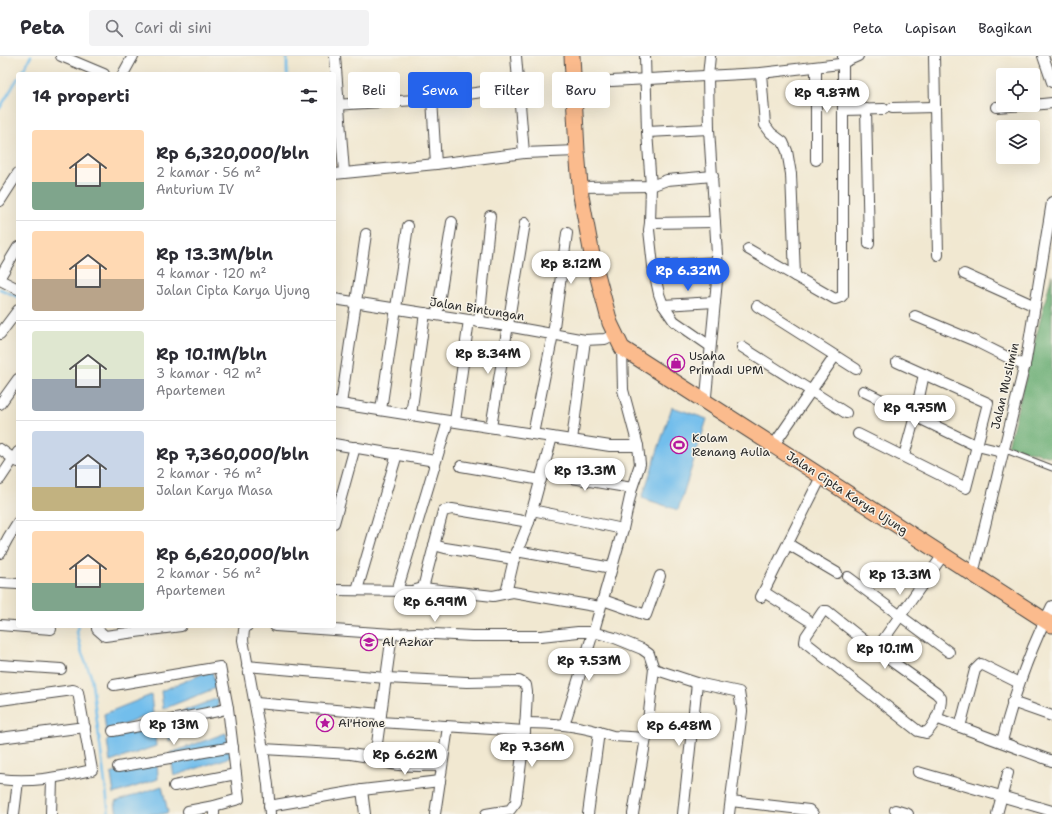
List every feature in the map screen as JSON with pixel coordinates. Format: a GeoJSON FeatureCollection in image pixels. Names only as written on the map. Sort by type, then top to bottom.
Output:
{"type":"FeatureCollection","features":[{"type":"Feature","properties":{"kind":"main road"},"geometry":{"type":"LineString","coordinates":[[572,56],[573,72]]}},
{"type":"Feature","properties":{"kind":"main road"},"geometry":{"type":"LineString","coordinates":[[575,108],[581,196],[593,258],[610,323],[619,341]]}},
{"type":"Feature","properties":{"kind":"main road","name":"Jalan Cipta Karya Ujung"},"geometry":{"type":"LineString","coordinates":[[619,341],[773,446],[1048,622]]}},
{"type":"Feature","properties":{"kind":"street"},"geometry":{"type":"LineString","coordinates":[[61,56],[99,72]]}},
{"type":"Feature","properties":{"kind":"street"},"geometry":{"type":"LineString","coordinates":[[124,72],[133,56]]}},
{"type":"Feature","properties":{"kind":"street"},"geometry":{"type":"LineString","coordinates":[[335,56],[336,72]]}},
{"type":"Feature","properties":{"kind":"street"},"geometry":{"type":"LineString","coordinates":[[516,56],[518,72]]}},
{"type":"Feature","properties":{"kind":"street"},"geometry":{"type":"LineString","coordinates":[[645,56],[647,132],[652,186],[649,230],[653,266],[659,294],[663,305],[674,321],[710,346]]}},
{"type":"Feature","properties":{"kind":"street"},"geometry":{"type":"LineString","coordinates":[[706,396],[718,262],[709,129],[708,76],[710,56]]}},
{"type":"Feature","properties":{"kind":"street"},"geometry":{"type":"LineString","coordinates":[[610,80],[761,73],[816,67],[858,56]]}},
{"type":"Feature","properties":{"kind":"street"},"geometry":{"type":"LineString","coordinates":[[934,56],[938,255]]}},
{"type":"Feature","properties":{"kind":"street"},"geometry":{"type":"LineString","coordinates":[[1043,56],[1052,82]]}},
{"type":"Feature","properties":{"kind":"street"},"geometry":{"type":"LineString","coordinates":[[748,248],[835,299],[843,295],[843,59]]}},
{"type":"Feature","properties":{"kind":"street"},"geometry":{"type":"LineString","coordinates":[[816,67],[816,160]]}},
{"type":"Feature","properties":{"kind":"street"},"geometry":{"type":"LineString","coordinates":[[761,73],[765,125],[771,133],[783,142],[787,151],[792,174],[795,276]]}},
{"type":"Feature","properties":{"kind":"street"},"geometry":{"type":"LineString","coordinates":[[336,80],[339,173],[436,164],[524,153],[577,151]]}},
{"type":"Feature","properties":{"kind":"street"},"geometry":{"type":"LineString","coordinates":[[337,105],[408,101]]}},
{"type":"Feature","properties":{"kind":"street"},"geometry":{"type":"LineString","coordinates":[[1040,104],[1052,103]]}},
{"type":"Feature","properties":{"kind":"street"},"geometry":{"type":"LineString","coordinates":[[844,110],[934,107]]}},
{"type":"Feature","properties":{"kind":"street"},"geometry":{"type":"LineString","coordinates":[[433,108],[436,164]]}},
{"type":"Feature","properties":{"kind":"street"},"geometry":{"type":"LineString","coordinates":[[521,108],[524,153]]}},
{"type":"Feature","properties":{"kind":"street"},"geometry":{"type":"LineString","coordinates":[[866,109],[869,244]]}},
{"type":"Feature","properties":{"kind":"street"},"geometry":{"type":"LineString","coordinates":[[647,132],[709,129]]}},
{"type":"Feature","properties":{"kind":"street"},"geometry":{"type":"LineString","coordinates":[[0,201],[16,176]]}},
{"type":"Feature","properties":{"kind":"street"},"geometry":{"type":"LineString","coordinates":[[580,187],[652,186],[667,180],[713,176]]}},
{"type":"Feature","properties":{"kind":"street","name":"Jalan Muslimin"},"geometry":{"type":"LineString","coordinates":[[973,574],[1025,366],[1052,202]]}},
{"type":"Feature","properties":{"kind":"street"},"geometry":{"type":"LineString","coordinates":[[397,591],[435,461],[451,421],[474,321],[490,216]]}},
{"type":"Feature","properties":{"kind":"street"},"geometry":{"type":"LineString","coordinates":[[437,315],[452,222]]}},
{"type":"Feature","properties":{"kind":"street"},"geometry":{"type":"LineString","coordinates":[[650,223],[715,222]]}},
{"type":"Feature","properties":{"kind":"street"},"geometry":{"type":"LineString","coordinates":[[491,427],[525,223]]}},
{"type":"Feature","properties":{"kind":"street"},"geometry":{"type":"LineString","coordinates":[[381,410],[408,226]]}},
{"type":"Feature","properties":{"kind":"street"},"geometry":{"type":"LineString","coordinates":[[533,434],[553,334],[567,233]]}},
{"type":"Feature","properties":{"kind":"street"},"geometry":{"type":"LineString","coordinates":[[366,234],[356,303],[337,403],[610,446],[638,446]]}},
{"type":"Feature","properties":{"kind":"street"},"geometry":{"type":"LineString","coordinates":[[0,277],[16,250]]}},
{"type":"Feature","properties":{"kind":"street"},"geometry":{"type":"LineString","coordinates":[[653,266],[718,262]]}},
{"type":"Feature","properties":{"kind":"street"},"geometry":{"type":"LineString","coordinates":[[964,274],[1035,306]]}},
{"type":"Feature","properties":{"kind":"street"},"geometry":{"type":"LineString","coordinates":[[0,280],[16,288]]}},
{"type":"Feature","properties":{"kind":"street","name":"Jalan Bintungan"},"geometry":{"type":"LineString","coordinates":[[336,299],[508,326],[585,340],[605,339],[619,341]]}},
{"type":"Feature","properties":{"kind":"street"},"geometry":{"type":"LineString","coordinates":[[663,305],[715,302]]}},
{"type":"Feature","properties":{"kind":"street"},"geometry":{"type":"LineString","coordinates":[[757,306],[856,369]]}},
{"type":"Feature","properties":{"kind":"street"},"geometry":{"type":"LineString","coordinates":[[0,334],[16,313]]}},
{"type":"Feature","properties":{"kind":"street"},"geometry":{"type":"LineString","coordinates":[[411,415],[425,313]]}},
{"type":"Feature","properties":{"kind":"street"},"geometry":{"type":"LineString","coordinates":[[915,316],[975,341],[1025,366]]}},
{"type":"Feature","properties":{"kind":"street"},"geometry":{"type":"LineString","coordinates":[[572,440],[585,340]]}},
{"type":"Feature","properties":{"kind":"street"},"geometry":{"type":"LineString","coordinates":[[564,725],[612,568],[623,529],[632,488],[640,464],[638,446],[623,390],[619,341]]}},
{"type":"Feature","properties":{"kind":"street"},"geometry":{"type":"LineString","coordinates":[[742,346],[846,413]]}},
{"type":"Feature","properties":{"kind":"street"},"geometry":{"type":"LineString","coordinates":[[773,446],[835,356]]}},
{"type":"Feature","properties":{"kind":"street"},"geometry":{"type":"LineString","coordinates":[[858,434],[966,488],[988,403],[897,362]]}},
{"type":"Feature","properties":{"kind":"street"},"geometry":{"type":"LineString","coordinates":[[904,456],[915,416],[924,374]]}},
{"type":"Feature","properties":{"kind":"street"},"geometry":{"type":"LineString","coordinates":[[0,404],[16,382]]}},
{"type":"Feature","properties":{"kind":"street"},"geometry":{"type":"LineString","coordinates":[[863,391],[977,446],[1003,451]]}},
{"type":"Feature","properties":{"kind":"street"},"geometry":{"type":"LineString","coordinates":[[506,594],[515,555],[529,522],[552,437]]}},
{"type":"Feature","properties":{"kind":"street"},"geometry":{"type":"LineString","coordinates":[[336,444],[435,461]]}},
{"type":"Feature","properties":{"kind":"street"},"geometry":{"type":"LineString","coordinates":[[336,508],[339,488],[354,447]]}},
{"type":"Feature","properties":{"kind":"street"},"geometry":{"type":"LineString","coordinates":[[0,449],[16,458],[0,479]]}},
{"type":"Feature","properties":{"kind":"street"},"geometry":{"type":"LineString","coordinates":[[357,590],[397,454]]}},
{"type":"Feature","properties":{"kind":"street"},"geometry":{"type":"LineString","coordinates":[[461,466],[632,488]]}},
{"type":"Feature","properties":{"kind":"street"},"geometry":{"type":"LineString","coordinates":[[808,620],[762,594],[821,477]]}},
{"type":"Feature","properties":{"kind":"street"},"geometry":{"type":"LineString","coordinates":[[423,588],[443,511],[452,509],[529,522]]}},
{"type":"Feature","properties":{"kind":"street"},"geometry":{"type":"LineString","coordinates":[[532,510],[623,529]]}},
{"type":"Feature","properties":{"kind":"street"},"geometry":{"type":"LineString","coordinates":[[0,553],[16,525]]}},
{"type":"Feature","properties":{"kind":"street"},"geometry":{"type":"LineString","coordinates":[[788,544],[837,573]]}},
{"type":"Feature","properties":{"kind":"street"},"geometry":{"type":"LineString","coordinates":[[434,545],[612,568]]}},
{"type":"Feature","properties":{"kind":"street"},"geometry":{"type":"LineString","coordinates":[[876,650],[943,555]]}},
{"type":"Feature","properties":{"kind":"street"},"geometry":{"type":"LineString","coordinates":[[336,590],[412,591],[423,588],[492,596],[513,592],[601,604],[646,614],[660,576]]}},
{"type":"Feature","properties":{"kind":"street"},"geometry":{"type":"LineString","coordinates":[[848,577],[949,652]]}},
{"type":"Feature","properties":{"kind":"street"},"geometry":{"type":"LineString","coordinates":[[0,583],[16,584]]}},
{"type":"Feature","properties":{"kind":"street"},"geometry":{"type":"LineString","coordinates":[[1002,741],[1012,702],[1019,683],[1048,622],[1052,606]]}},
{"type":"Feature","properties":{"kind":"street"},"geometry":{"type":"LineString","coordinates":[[826,611],[876,650],[941,698],[941,703],[936,718],[931,729],[926,733],[918,731],[807,644],[804,640],[821,613],[826,611]]}},
{"type":"Feature","properties":{"kind":"street"},"geometry":{"type":"LineString","coordinates":[[0,625],[16,626]]}},
{"type":"Feature","properties":{"kind":"street"},"geometry":{"type":"LineString","coordinates":[[38,628],[51,629]]}},
{"type":"Feature","properties":{"kind":"street"},"geometry":{"type":"LineString","coordinates":[[97,628],[97,630],[105,636],[165,628]]}},
{"type":"Feature","properties":{"kind":"street"},"geometry":{"type":"LineString","coordinates":[[246,628],[243,640],[263,748],[268,785],[269,810],[362,790],[440,781]]}},
{"type":"Feature","properties":{"kind":"street"},"geometry":{"type":"LineString","coordinates":[[304,628],[392,634],[416,633],[479,636],[542,636],[593,632],[615,638],[642,649],[649,654],[654,669],[646,738],[633,814]]}},
{"type":"Feature","properties":{"kind":"street"},"geometry":{"type":"LineString","coordinates":[[375,758],[392,634]]}},
{"type":"Feature","properties":{"kind":"street"},"geometry":{"type":"LineString","coordinates":[[960,727],[975,670],[981,664],[1019,683]]}},
{"type":"Feature","properties":{"kind":"street"},"geometry":{"type":"LineString","coordinates":[[0,665],[61,669]]}},
{"type":"Feature","properties":{"kind":"street"},"geometry":{"type":"LineString","coordinates":[[247,666],[386,678],[467,682],[519,681],[526,685],[528,692],[516,802],[510,810],[486,814]]}},
{"type":"Feature","properties":{"kind":"street"},"geometry":{"type":"LineString","coordinates":[[114,685],[220,667],[228,708],[239,799],[214,810],[188,811]]}},
{"type":"Feature","properties":{"kind":"street"},"geometry":{"type":"LineString","coordinates":[[654,669],[697,683],[739,692],[742,711],[729,814]]}},
{"type":"Feature","properties":{"kind":"street"},"geometry":{"type":"LineString","coordinates":[[683,814],[697,683]]}},
{"type":"Feature","properties":{"kind":"street"},"geometry":{"type":"LineString","coordinates":[[0,700],[73,690],[78,692],[92,770],[52,779],[18,781],[0,779]]}},
{"type":"Feature","properties":{"kind":"street"},"geometry":{"type":"LineString","coordinates":[[1012,702],[1052,716]]}},
{"type":"Feature","properties":{"kind":"street"},"geometry":{"type":"LineString","coordinates":[[256,704],[448,727],[525,727],[564,725],[590,729],[613,736],[646,738]]}},
{"type":"Feature","properties":{"kind":"street"},"geometry":{"type":"LineString","coordinates":[[113,731],[228,708]]}},
{"type":"Feature","properties":{"kind":"street"},"geometry":{"type":"LineString","coordinates":[[936,718],[1002,741],[1052,761]]}},
{"type":"Feature","properties":{"kind":"street"},"geometry":{"type":"LineString","coordinates":[[0,738],[85,727]]}},
{"type":"Feature","properties":{"kind":"street"},"geometry":{"type":"LineString","coordinates":[[435,814],[448,727]]}},
{"type":"Feature","properties":{"kind":"street"},"geometry":{"type":"LineString","coordinates":[[588,814],[599,732]]}},
{"type":"Feature","properties":{"kind":"street"},"geometry":{"type":"LineString","coordinates":[[118,767],[233,747]]}},
{"type":"Feature","properties":{"kind":"street"},"geometry":{"type":"LineString","coordinates":[[263,748],[351,754],[375,758],[383,762],[397,765],[442,766]]}},
{"type":"Feature","properties":{"kind":"street"},"geometry":{"type":"LineString","coordinates":[[918,772],[1002,795],[1052,811]]}},
{"type":"Feature","properties":{"kind":"street"},"geometry":{"type":"LineString","coordinates":[[997,814],[1008,773]]}},
{"type":"Feature","properties":{"kind":"street"},"geometry":{"type":"LineString","coordinates":[[174,786],[236,774]]}},
{"type":"Feature","properties":{"kind":"street"},"geometry":{"type":"LineString","coordinates":[[51,814],[52,779]]}},
{"type":"Feature","properties":{"kind":"street"},"geometry":{"type":"LineString","coordinates":[[14,814],[18,781]]}},
{"type":"Feature","properties":{"kind":"street"},"geometry":{"type":"LineString","coordinates":[[362,790],[365,814]]}},
{"type":"Feature","properties":{"kind":"street"},"geometry":{"type":"LineString","coordinates":[[731,801],[773,810],[809,810],[813,814]]}},
{"type":"Feature","properties":{"kind":"street"},"geometry":{"type":"LineString","coordinates":[[895,810],[908,814]]}},
{"type":"Feature","properties":{"kind":"lane"},"geometry":{"type":"LineString","coordinates":[[1003,451],[1052,468]]}},
{"type":"Feature","properties":{"kind":"green space"},"geometry":{"type":"Polygon","coordinates":[[[1052,274],[1052,457],[1008,446],[1052,274]]]}},
{"type":"Feature","properties":{"kind":"water","name":"Kolam Renang Aulia"},"geometry":{"type":"Polygon","coordinates":[[[672,407],[707,419],[678,510],[642,498],[672,407]]]}},
{"type":"Feature","properties":{"kind":"water"},"geometry":{"type":"Polygon","coordinates":[[[212,670],[216,688],[163,709],[161,691],[212,670]]]}},
{"type":"Feature","properties":{"kind":"water"},"geometry":{"type":"Polygon","coordinates":[[[151,695],[153,713],[106,732],[104,714],[151,695]]]}},
{"type":"Feature","properties":{"kind":"water"},"geometry":{"type":"Polygon","coordinates":[[[218,698],[218,711],[169,741],[165,718],[218,698]]]}},
{"type":"Feature","properties":{"kind":"water"},"geometry":{"type":"Polygon","coordinates":[[[154,722],[156,746],[110,762],[107,740],[154,722]]]}},
{"type":"Feature","properties":{"kind":"water"},"geometry":{"type":"Polygon","coordinates":[[[226,733],[231,757],[174,776],[170,753],[226,733]]]}},
{"type":"Feature","properties":{"kind":"water"},"geometry":{"type":"Polygon","coordinates":[[[157,758],[158,779],[114,794],[111,774],[157,758]]]}},
{"type":"Feature","properties":{"kind":"water"},"geometry":{"type":"Polygon","coordinates":[[[162,786],[168,812],[163,814],[117,814],[115,802],[162,786]]]}},
{"type":"Feature","properties":{"kind":"waterway"},"geometry":{"type":"LineString","coordinates":[[22,72],[31,56]]}},
{"type":"Feature","properties":{"kind":"waterway"},"geometry":{"type":"LineString","coordinates":[[287,56],[287,72]]}},
{"type":"Feature","properties":{"kind":"waterway"},"geometry":{"type":"LineString","coordinates":[[0,108],[16,81]]}},
{"type":"Feature","properties":{"kind":"waterway"},"geometry":{"type":"LineString","coordinates":[[0,289],[16,296]]}},
{"type":"Feature","properties":{"kind":"waterway"},"geometry":{"type":"LineString","coordinates":[[78,628],[77,632],[82,653],[91,676],[109,814]]}},
{"type":"Feature","properties":{"kind":"place","name":"Usaha Primadi UPM"},"geometry":{"type":"Point","coordinates":[676,363]}},
{"type":"Feature","properties":{"kind":"place","name":"Kolam Renang Aulia"},"geometry":{"type":"Point","coordinates":[679,445]}},
{"type":"Feature","properties":{"kind":"place","name":"Al Azhar"},"geometry":{"type":"Point","coordinates":[369,642]}},
{"type":"Feature","properties":{"kind":"place","name":"Ai'Home"},"geometry":{"type":"Point","coordinates":[325,723]}}]}
